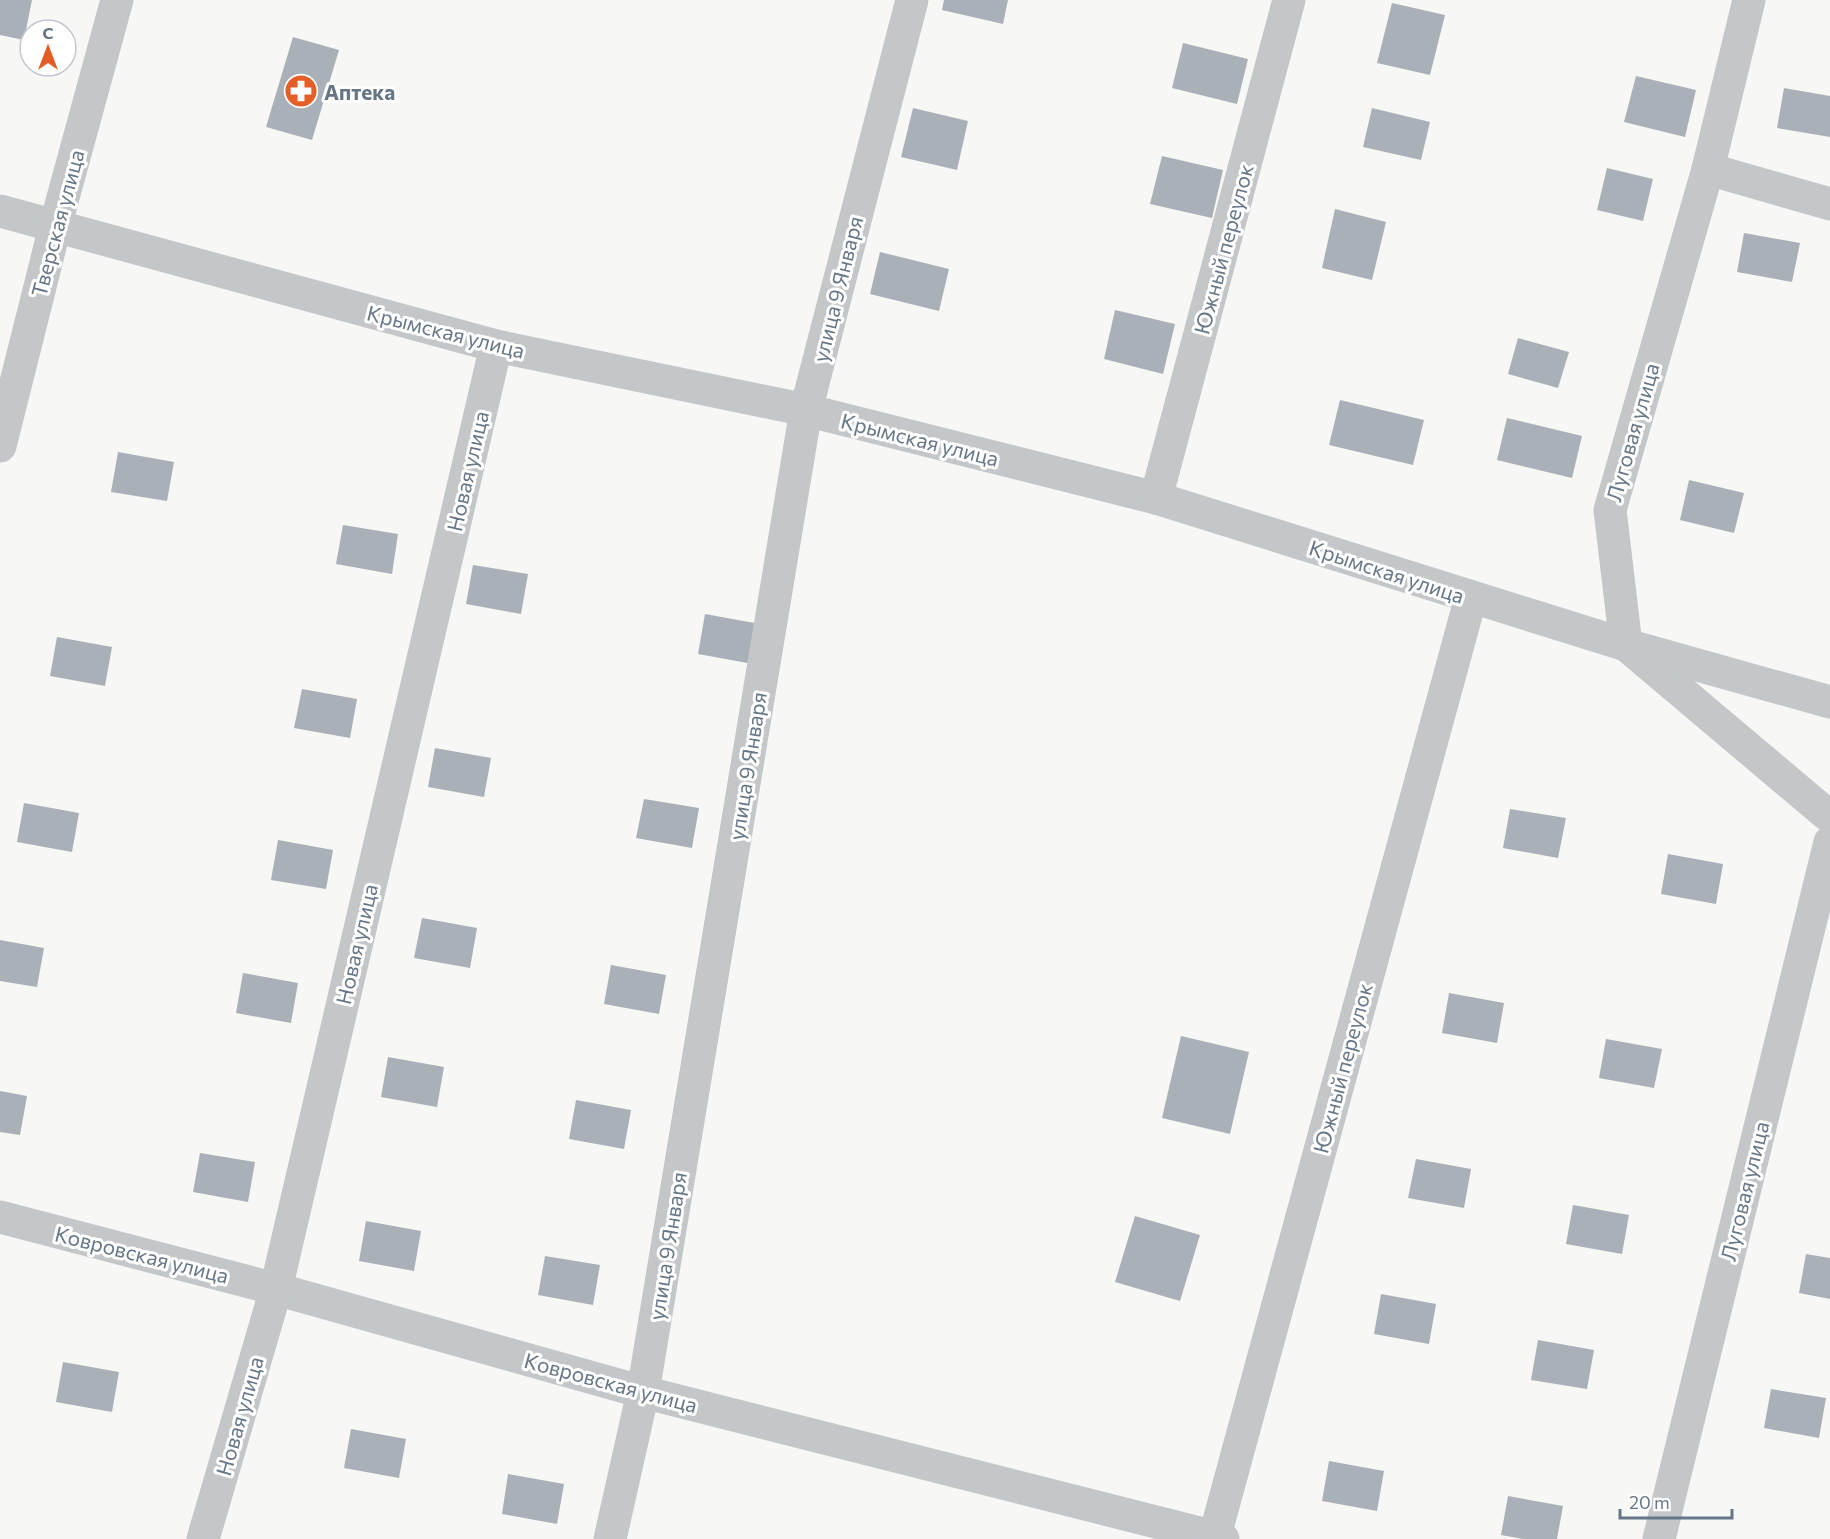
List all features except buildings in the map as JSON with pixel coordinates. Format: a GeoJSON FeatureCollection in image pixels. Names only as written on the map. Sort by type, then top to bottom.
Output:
{"type":"FeatureCollection","features":[{"type":"Feature","properties":{"kind":"street","name":"Тверская улица"},"geometry":{"type":"LineString","coordinates":[[0,446],[55,227],[117,0]]}},
{"type":"Feature","properties":{"kind":"street","name":"улица 9 Января"},"geometry":{"type":"LineString","coordinates":[[610,1539],[643,1392],[806,410],[912,0]]}},
{"type":"Feature","properties":{"kind":"street","name":"Южный переулок"},"geometry":{"type":"LineString","coordinates":[[1156,498],[1289,0]]}},
{"type":"Feature","properties":{"kind":"street","name":"Луговая улица"},"geometry":{"type":"LineString","coordinates":[[1626,645],[1610,510],[1708,169],[1749,0]]}},
{"type":"Feature","properties":{"kind":"street"},"geometry":{"type":"LineString","coordinates":[[1708,169],[1830,204]]}},
{"type":"Feature","properties":{"kind":"street","name":"Крымская улица"},"geometry":{"type":"LineString","coordinates":[[0,211],[496,346],[806,410],[1156,498],[1626,645],[1830,702]]}},
{"type":"Feature","properties":{"kind":"street","name":"Новая улица"},"geometry":{"type":"LineString","coordinates":[[203,1539],[276,1289],[496,346]]}},
{"type":"Feature","properties":{"kind":"street","name":"Южный переулок"},"geometry":{"type":"LineString","coordinates":[[1217,1538],[1471,597]]}},
{"type":"Feature","properties":{"kind":"street"},"geometry":{"type":"LineString","coordinates":[[1626,645],[1830,817]]}},
{"type":"Feature","properties":{"kind":"street","name":"Луговая улица"},"geometry":{"type":"LineString","coordinates":[[1659,1539],[1830,842]]}},
{"type":"Feature","properties":{"kind":"street","name":"Ковровская улица"},"geometry":{"type":"LineString","coordinates":[[0,1217],[276,1289],[643,1392],[1217,1538]]}},
{"type":"Feature","properties":{"kind":"place","name":"Аптека"},"geometry":{"type":"Point","coordinates":[301,91]}}]}
